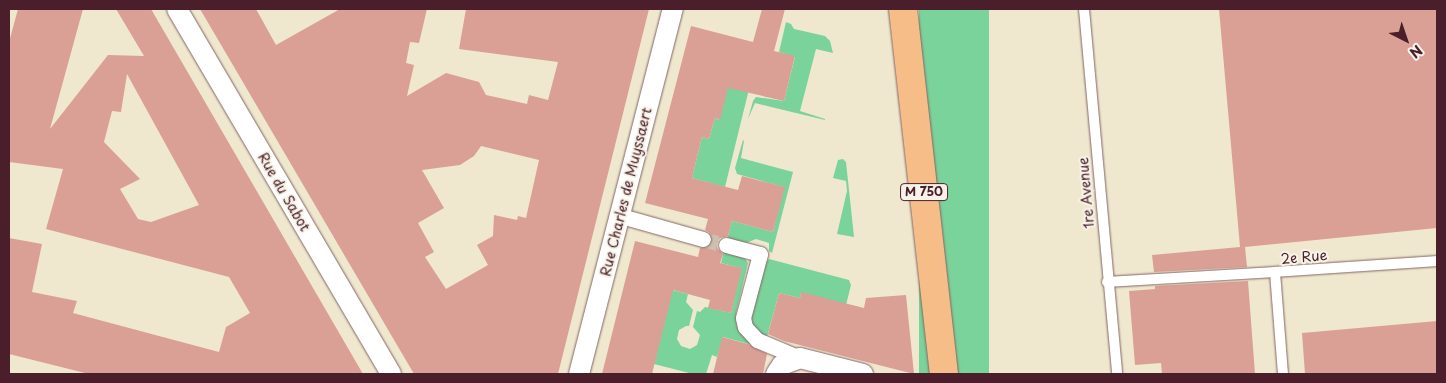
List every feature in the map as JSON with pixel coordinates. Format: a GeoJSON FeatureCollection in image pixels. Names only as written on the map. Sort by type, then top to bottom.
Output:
{"type":"FeatureCollection","features":[{"type":"Feature","properties":{"kind":"main road","name":"M 750"},"geometry":{"type":"LineString","coordinates":[[903,9],[944,374]]}},
{"type":"Feature","properties":{"kind":"street","name":"Rue du Sabot"},"geometry":{"type":"LineString","coordinates":[[177,9],[391,374]]}},
{"type":"Feature","properties":{"kind":"street","name":"Rue Charles de Muyssaert"},"geometry":{"type":"LineString","coordinates":[[579,374],[673,9]]}},
{"type":"Feature","properties":{"kind":"street"},"geometry":{"type":"LineString","coordinates":[[620,216],[703,239]]}},
{"type":"Feature","properties":{"kind":"street"},"geometry":{"type":"LineString","coordinates":[[726,245],[760,254],[743,318],[745,327],[757,340],[800,358],[864,374]]}},
{"type":"Feature","properties":{"kind":"street"},"geometry":{"type":"LineString","coordinates":[[776,374],[782,365],[800,358]]}},
{"type":"Feature","properties":{"kind":"lane","name":"1re Avenue"},"geometry":{"type":"LineString","coordinates":[[1084,9],[1107,282],[1117,374]]}},
{"type":"Feature","properties":{"kind":"lane","name":"2e Rue"},"geometry":{"type":"LineString","coordinates":[[1283,374],[1275,272],[1437,261]]}},
{"type":"Feature","properties":{"kind":"lane"},"geometry":{"type":"LineString","coordinates":[[1107,282],[1275,272]]}},
{"type":"Feature","properties":{"kind":"green space"},"geometry":{"type":"Polygon","coordinates":[[[919,9],[989,9],[989,374],[919,374],[919,9]]]}},
{"type":"Feature","properties":{"kind":"green space"},"geometry":{"type":"Polygon","coordinates":[[[786,22],[791,24],[794,29],[825,36],[830,41],[833,53],[816,49],[800,111],[825,120],[755,103],[748,119],[756,97],[784,101],[795,57],[779,52],[786,22]]]}},
{"type":"Feature","properties":{"kind":"green space"},"geometry":{"type":"Polygon","coordinates":[[[718,73],[751,81],[725,187],[692,178],[702,137],[709,139],[715,118],[719,120],[718,73]]]}},
{"type":"Feature","properties":{"kind":"green space"},"geometry":{"type":"Polygon","coordinates":[[[743,140],[741,158],[793,172],[772,253],[769,251],[769,243],[756,239],[746,243],[727,239],[732,221],[773,232],[784,187],[737,174],[735,168],[743,140]]]}},
{"type":"Feature","properties":{"kind":"green space"},"geometry":{"type":"Polygon","coordinates":[[[843,159],[846,162],[854,237],[837,234],[847,191],[846,181],[833,178],[838,160],[843,159]]]}},
{"type":"Feature","properties":{"kind":"green space"},"geometry":{"type":"Polygon","coordinates":[[[724,250],[744,257],[748,263],[736,313],[737,327],[746,339],[768,349],[723,337],[717,357],[712,355],[706,374],[693,374],[654,364],[664,288],[688,294],[686,302],[693,310],[689,326],[679,330],[677,339],[681,346],[690,349],[697,345],[700,335],[693,327],[697,311],[700,312],[705,307],[731,313],[741,268],[721,263],[724,250]]]}},
{"type":"Feature","properties":{"kind":"green space"},"geometry":{"type":"Polygon","coordinates":[[[769,259],[849,280],[851,285],[845,309],[801,293],[800,298],[779,293],[767,337],[761,335],[752,324],[751,315],[765,263],[769,259]]]}},
{"type":"Feature","properties":{"kind":"building"},"geometry":{"type":"Polygon","coordinates":[[[18,9],[83,9],[50,129],[108,55],[144,56],[116,9],[151,9],[363,374],[89,374],[9,354],[9,238],[42,244],[32,292],[77,301],[73,313],[219,352],[226,327],[250,313],[229,277],[46,229],[63,169],[9,162],[9,42],[18,9]],[[127,74],[121,112],[112,111],[104,142],[140,179],[120,189],[138,219],[151,222],[199,205],[127,74]]]}},
{"type":"Feature","properties":{"kind":"building"},"geometry":{"type":"Polygon","coordinates":[[[200,9],[256,9],[276,45],[340,9],[427,9],[419,43],[410,42],[406,63],[414,65],[407,96],[446,73],[479,82],[486,95],[527,104],[529,95],[548,100],[558,62],[459,49],[466,9],[649,9],[558,374],[414,374],[200,9]],[[481,146],[474,156],[460,165],[422,170],[444,208],[418,223],[434,252],[425,257],[446,289],[488,265],[477,245],[493,236],[494,215],[517,220],[518,216],[526,218],[539,160],[481,146]]]}},
{"type":"Feature","properties":{"kind":"building"},"geometry":{"type":"Polygon","coordinates":[[[762,9],[785,9],[774,51],[795,56],[784,101],[728,88],[720,120],[715,118],[709,139],[702,137],[692,178],[738,190],[742,176],[785,187],[773,232],[732,221],[728,236],[720,238],[717,242],[717,248],[723,254],[720,263],[742,268],[731,313],[708,308],[710,300],[673,290],[652,374],[602,374],[635,241],[698,257],[700,248],[709,246],[712,241],[710,233],[705,230],[708,219],[645,203],[691,26],[753,42],[762,9]]]}},
{"type":"Feature","properties":{"kind":"building"},"geometry":{"type":"Polygon","coordinates":[[[1219,9],[1437,9],[1437,228],[1245,247],[1247,267],[1154,272],[1152,255],[1240,247],[1219,9]]]}},
{"type":"Feature","properties":{"kind":"building"},"geometry":{"type":"Polygon","coordinates":[[[1248,281],[1255,374],[1162,374],[1161,363],[1135,365],[1129,291],[1155,289],[1155,286],[1248,281]]]}},
{"type":"Feature","properties":{"kind":"building"},"geometry":{"type":"Polygon","coordinates":[[[801,292],[864,308],[866,298],[906,295],[914,374],[784,341],[768,334],[779,293],[800,298],[801,292]]]}},
{"type":"Feature","properties":{"kind":"building"},"geometry":{"type":"Polygon","coordinates":[[[1437,321],[1437,374],[1305,374],[1302,333],[1437,321]]]}},
{"type":"Feature","properties":{"kind":"building"},"geometry":{"type":"Polygon","coordinates":[[[722,337],[748,344],[767,354],[763,374],[713,374],[722,337]]]}},
{"type":"Feature","properties":{"kind":"tunnel"},"geometry":{"type":"LineString","coordinates":[[703,239],[726,245]]}}]}
